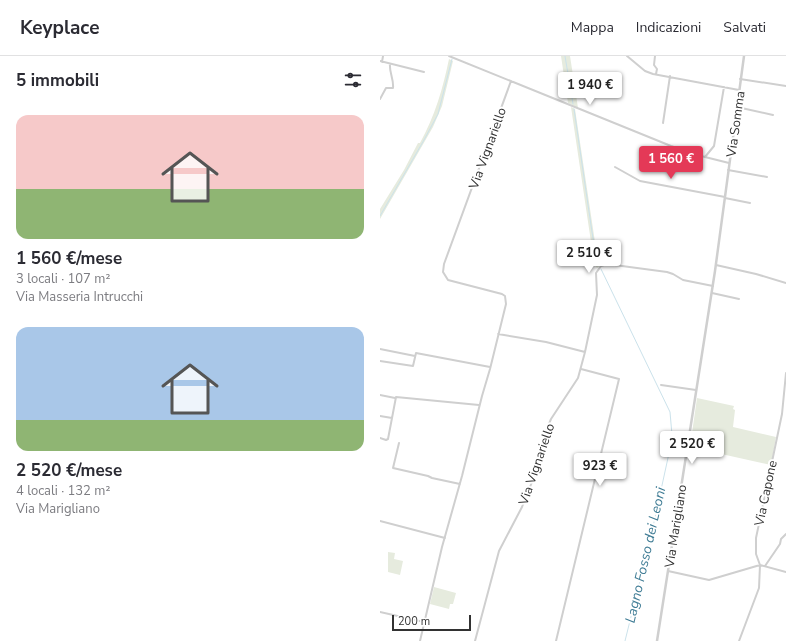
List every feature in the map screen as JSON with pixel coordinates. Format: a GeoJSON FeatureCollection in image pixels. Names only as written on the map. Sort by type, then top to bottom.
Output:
{"type":"FeatureCollection","features":[{"type":"Feature","properties":{"kind":"street"},"geometry":{"type":"LineString","coordinates":[[383,56],[381,62],[424,72]]}},
{"type":"Feature","properties":{"kind":"street"},"geometry":{"type":"LineString","coordinates":[[449,56],[685,152],[729,163]]}},
{"type":"Feature","properties":{"kind":"street"},"geometry":{"type":"LineString","coordinates":[[627,56],[645,71],[739,90]]}},
{"type":"Feature","properties":{"kind":"street"},"geometry":{"type":"LineString","coordinates":[[655,56],[654,65],[656,74]]}},
{"type":"Feature","properties":{"kind":"street","name":"Via Somma"},"geometry":{"type":"LineString","coordinates":[[713,286],[744,56]]}},
{"type":"Feature","properties":{"kind":"street"},"geometry":{"type":"LineString","coordinates":[[380,99],[386,88],[393,88],[394,83],[390,71],[390,64]]}},
{"type":"Feature","properties":{"kind":"street"},"geometry":{"type":"LineString","coordinates":[[662,122],[670,76]]}},
{"type":"Feature","properties":{"kind":"street"},"geometry":{"type":"LineString","coordinates":[[740,79],[786,86]]}},
{"type":"Feature","properties":{"kind":"street","name":"Via Vignariello"},"geometry":{"type":"LineString","coordinates":[[420,641],[445,538],[506,304],[505,296],[502,294],[452,282],[445,276],[444,264],[511,81]]}},
{"type":"Feature","properties":{"kind":"street"},"geometry":{"type":"LineString","coordinates":[[705,157],[714,146],[724,87]]}},
{"type":"Feature","properties":{"kind":"street"},"geometry":{"type":"LineString","coordinates":[[737,107],[773,115]]}},
{"type":"Feature","properties":{"kind":"street"},"geometry":{"type":"LineString","coordinates":[[616,167],[640,181],[750,203]]}},
{"type":"Feature","properties":{"kind":"street"},"geometry":{"type":"LineString","coordinates":[[728,170],[767,177]]}},
{"type":"Feature","properties":{"kind":"street","name":"Via Vignariello"},"geometry":{"type":"LineString","coordinates":[[475,641],[499,551],[527,496],[534,477],[544,436],[551,419],[576,381],[581,369],[598,295],[596,276],[599,268],[607,264],[658,270],[670,272],[682,280],[713,286]]}},
{"type":"Feature","properties":{"kind":"street"},"geometry":{"type":"LineString","coordinates":[[716,265],[756,274],[786,283]]}},
{"type":"Feature","properties":{"kind":"street","name":"Via Marigliano"},"geometry":{"type":"LineString","coordinates":[[657,641],[713,286]]}},
{"type":"Feature","properties":{"kind":"street"},"geometry":{"type":"LineString","coordinates":[[712,293],[739,298]]}},
{"type":"Feature","properties":{"kind":"street"},"geometry":{"type":"LineString","coordinates":[[498,334],[546,342],[585,352]]}},
{"type":"Feature","properties":{"kind":"street"},"geometry":{"type":"LineString","coordinates":[[380,349],[415,356],[416,353],[490,367]]}},
{"type":"Feature","properties":{"kind":"street"},"geometry":{"type":"LineString","coordinates":[[380,361],[413,366],[415,356]]}},
{"type":"Feature","properties":{"kind":"street"},"geometry":{"type":"LineString","coordinates":[[556,641],[619,379],[581,369]]}},
{"type":"Feature","properties":{"kind":"street","name":"Via Capone"},"geometry":{"type":"LineString","coordinates":[[739,641],[759,588],[760,565],[756,554],[756,538],[782,414],[786,373]]}},
{"type":"Feature","properties":{"kind":"street"},"geometry":{"type":"LineString","coordinates":[[661,385],[696,390]]}},
{"type":"Feature","properties":{"kind":"street"},"geometry":{"type":"LineString","coordinates":[[380,396],[395,398],[409,397],[479,405]]}},
{"type":"Feature","properties":{"kind":"street"},"geometry":{"type":"LineString","coordinates":[[380,438],[386,440],[388,439],[395,398]]}},
{"type":"Feature","properties":{"kind":"street"},"geometry":{"type":"LineString","coordinates":[[380,416],[392,418]]}},
{"type":"Feature","properties":{"kind":"street"},"geometry":{"type":"LineString","coordinates":[[399,443],[393,468],[460,484]]}},
{"type":"Feature","properties":{"kind":"street"},"geometry":{"type":"LineString","coordinates":[[380,521],[445,538]]}},
{"type":"Feature","properties":{"kind":"street"},"geometry":{"type":"LineString","coordinates":[[765,566],[780,544],[781,539],[786,534]]}},
{"type":"Feature","properties":{"kind":"street"},"geometry":{"type":"LineString","coordinates":[[668,571],[709,580],[760,565],[786,572]]}},
{"type":"Feature","properties":{"kind":"street"},"geometry":{"type":"LineString","coordinates":[[380,612],[424,622]]}},
{"type":"Feature","properties":{"kind":"shaded area"},"geometry":{"type":"Polygon","coordinates":[[[561,56],[570,56],[578,108],[568,103],[561,56]]]}},
{"type":"Feature","properties":{"kind":"shaded area"},"geometry":{"type":"Polygon","coordinates":[[[449,59],[453,61],[442,106],[433,127],[380,219],[380,209],[404,170],[418,143],[420,143],[430,123],[441,91],[449,59]]]}},
{"type":"Feature","properties":{"kind":"shaded area"},"geometry":{"type":"Polygon","coordinates":[[[571,107],[575,109],[595,242],[600,259],[603,263],[597,268],[592,261],[591,242],[571,107]]]}},
{"type":"Feature","properties":{"kind":"shaded area"},"geometry":{"type":"Polygon","coordinates":[[[697,398],[734,406],[733,427],[776,437],[771,465],[690,447],[697,398]]]}},
{"type":"Feature","properties":{"kind":"shaded area"},"geometry":{"type":"Polygon","coordinates":[[[388,552],[395,553],[394,559],[403,561],[400,575],[388,572],[388,552]]]}},
{"type":"Feature","properties":{"kind":"shaded area"},"geometry":{"type":"Polygon","coordinates":[[[434,587],[456,593],[453,604],[450,604],[449,609],[430,604],[434,587]]]}},
{"type":"Feature","properties":{"kind":"waterway","name":"Lagno Fosso dei Leoni"},"geometry":{"type":"LineString","coordinates":[[565,56],[573,104]]}},
{"type":"Feature","properties":{"kind":"waterway"},"geometry":{"type":"LineString","coordinates":[[380,216],[438,114],[452,59]]}},
{"type":"Feature","properties":{"kind":"waterway","name":"Lagno Fosso dei Leoni"},"geometry":{"type":"LineString","coordinates":[[574,109],[592,232],[595,250],[600,265]]}},
{"type":"Feature","properties":{"kind":"waterway","name":"Lagno Fosso dei Leoni"},"geometry":{"type":"LineString","coordinates":[[601,269],[670,412],[672,435],[651,536],[625,641]]}}]}
